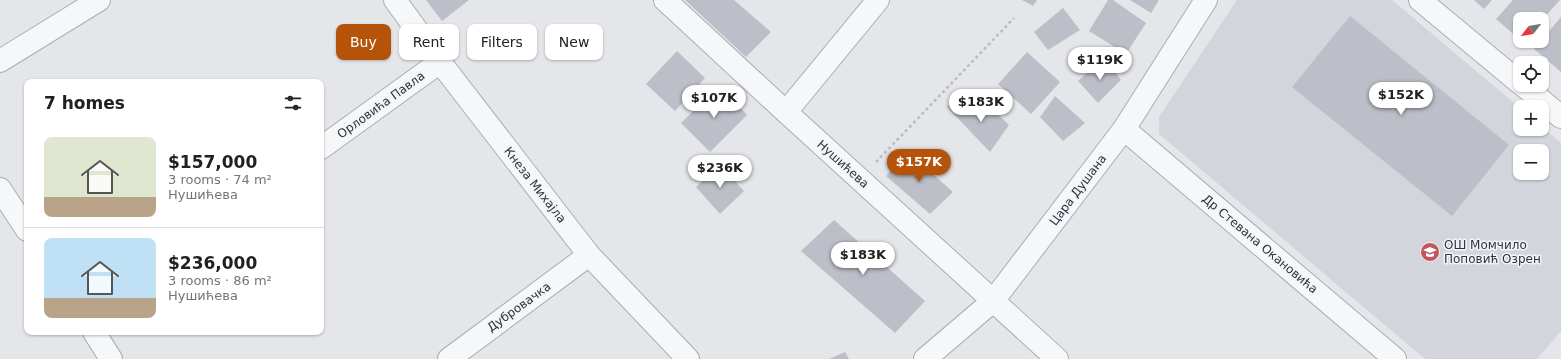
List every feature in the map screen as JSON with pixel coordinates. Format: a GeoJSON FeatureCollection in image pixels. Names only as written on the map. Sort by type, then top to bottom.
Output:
{"type":"FeatureCollection","features":[{"type":"Feature","properties":{"kind":"street"},"geometry":{"type":"LineString","coordinates":[[0,61],[99,0]]}},
{"type":"Feature","properties":{"kind":"street","name":"Кнеза Михајла"},"geometry":{"type":"LineString","coordinates":[[394,0],[589,255],[688,359]]}},
{"type":"Feature","properties":{"kind":"street","name":"Нушићева"},"geometry":{"type":"LineString","coordinates":[[666,0],[786,112],[1057,359]]}},
{"type":"Feature","properties":{"kind":"street"},"geometry":{"type":"LineString","coordinates":[[786,112],[878,0]]}},
{"type":"Feature","properties":{"kind":"street","name":"Цара Душана"},"geometry":{"type":"LineString","coordinates":[[925,359],[993,301],[1124,129],[1206,0]]}},
{"type":"Feature","properties":{"kind":"street"},"geometry":{"type":"LineString","coordinates":[[1420,0],[1513,77]]}},
{"type":"Feature","properties":{"kind":"street","name":"Орловића Павла"},"geometry":{"type":"LineString","coordinates":[[324,146],[440,62]]}},
{"type":"Feature","properties":{"kind":"street"},"geometry":{"type":"LineString","coordinates":[[1531,92],[1561,117]]}},
{"type":"Feature","properties":{"kind":"street","name":"Др Стевана Окановића"},"geometry":{"type":"LineString","coordinates":[[1124,129],[1395,359]]}},
{"type":"Feature","properties":{"kind":"street"},"geometry":{"type":"LineString","coordinates":[[0,188],[24,225]]}},
{"type":"Feature","properties":{"kind":"street","name":"Дубровачка"},"geometry":{"type":"LineString","coordinates":[[449,359],[589,255]]}},
{"type":"Feature","properties":{"kind":"street"},"geometry":{"type":"LineString","coordinates":[[96,335],[111,359]]}},
{"type":"Feature","properties":{"kind":"path"},"geometry":{"type":"LineString","coordinates":[[859,179],[1014,18]]}},
{"type":"Feature","properties":{"kind":"shaded area","name":"ОШ Момчило Поповић Озрен"},"geometry":{"type":"Polygon","coordinates":[[[1237,0],[1392,0],[1513,102],[1513,136],[1549,136],[1549,133],[1561,143],[1561,331],[1537,359],[1425,359],[1159,134],[1159,117],[1237,0]]]}},
{"type":"Feature","properties":{"kind":"building"},"geometry":{"type":"Polygon","coordinates":[[[426,0],[469,0],[442,21],[426,0]]]}},
{"type":"Feature","properties":{"kind":"building"},"geometry":{"type":"Polygon","coordinates":[[[685,0],[734,0],[771,32],[746,57],[685,0]]]}},
{"type":"Feature","properties":{"kind":"building"},"geometry":{"type":"Polygon","coordinates":[[[1022,0],[1037,0],[1033,6],[1022,0]]]}},
{"type":"Feature","properties":{"kind":"building"},"geometry":{"type":"Polygon","coordinates":[[[1108,0],[1113,0],[1146,23],[1126,54],[1089,31],[1108,0]]]}},
{"type":"Feature","properties":{"kind":"building"},"geometry":{"type":"Polygon","coordinates":[[[1130,0],[1159,0],[1151,13],[1130,0]]]}},
{"type":"Feature","properties":{"kind":"building"},"geometry":{"type":"Polygon","coordinates":[[[1474,0],[1492,0],[1484,9],[1474,0]]]}},
{"type":"Feature","properties":{"kind":"building"},"geometry":{"type":"Polygon","coordinates":[[[1513,0],[1560,0],[1549,12],[1513,12],[1513,34],[1496,19],[1513,0]]]}},
{"type":"Feature","properties":{"kind":"building"},"geometry":{"type":"Polygon","coordinates":[[[1063,8],[1080,30],[1048,50],[1034,32],[1063,8]]]}},
{"type":"Feature","properties":{"kind":"building"},"geometry":{"type":"Polygon","coordinates":[[[1350,16],[1509,145],[1452,216],[1292,87],[1350,16]]]}},
{"type":"Feature","properties":{"kind":"building"},"geometry":{"type":"Polygon","coordinates":[[[1561,17],[1561,72],[1549,62],[1549,56],[1542,56],[1534,49],[1549,48],[1549,31],[1561,17]]]}},
{"type":"Feature","properties":{"kind":"building"},"geometry":{"type":"Polygon","coordinates":[[[677,51],[705,78],[675,111],[646,84],[677,51]]]}},
{"type":"Feature","properties":{"kind":"building"},"geometry":{"type":"Polygon","coordinates":[[[1027,52],[1060,82],[1031,114],[998,84],[1027,52]]]}},
{"type":"Feature","properties":{"kind":"building"},"geometry":{"type":"Polygon","coordinates":[[[1104,58],[1121,80],[1098,103],[1078,81],[1104,58]]]}},
{"type":"Feature","properties":{"kind":"building"},"geometry":{"type":"Polygon","coordinates":[[[719,86],[747,115],[710,152],[681,123],[719,86]]]}},
{"type":"Feature","properties":{"kind":"building"},"geometry":{"type":"Polygon","coordinates":[[[1055,96],[1085,123],[1063,141],[1040,117],[1055,96]]]}},
{"type":"Feature","properties":{"kind":"building"},"geometry":{"type":"Polygon","coordinates":[[[958,98],[975,115],[988,105],[1009,125],[990,152],[947,107],[958,98]]]}},
{"type":"Feature","properties":{"kind":"building"},"geometry":{"type":"Polygon","coordinates":[[[908,152],[953,192],[930,214],[886,176],[908,152]]]}},
{"type":"Feature","properties":{"kind":"building"},"geometry":{"type":"Polygon","coordinates":[[[720,165],[744,191],[720,214],[696,187],[720,165]]]}},
{"type":"Feature","properties":{"kind":"building"},"geometry":{"type":"Polygon","coordinates":[[[834,220],[925,301],[895,333],[801,251],[834,220]]]}},
{"type":"Feature","properties":{"kind":"building"},"geometry":{"type":"Polygon","coordinates":[[[845,352],[849,359],[829,359],[845,352]]]}},
{"type":"Feature","properties":{"kind":"place","name":"ОШ Момчило Поповић Озрен"},"geometry":{"type":"Point","coordinates":[1430,252]}}]}
